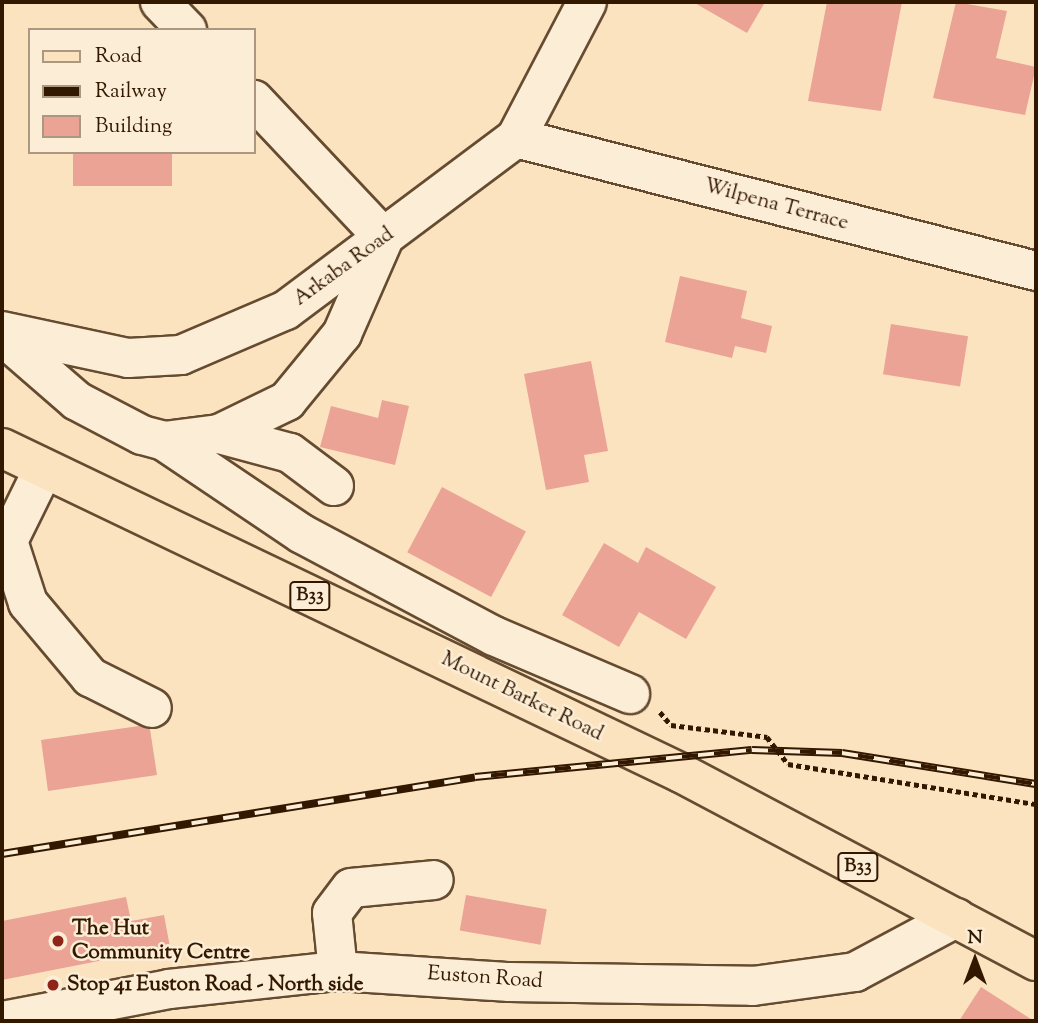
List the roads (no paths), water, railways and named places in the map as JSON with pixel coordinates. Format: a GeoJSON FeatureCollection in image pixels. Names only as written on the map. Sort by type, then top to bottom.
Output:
{"type":"FeatureCollection","features":[{"type":"Feature","properties":{"kind":"main road","name":"Mount Barker Road"},"geometry":{"type":"LineString","coordinates":[[2,448],[42,472],[681,773],[1036,961]]}},
{"type":"Feature","properties":{"kind":"street"},"geometry":{"type":"LineString","coordinates":[[160,2],[185,28]]}},
{"type":"Feature","properties":{"kind":"street","name":"Arkaba Road"},"geometry":{"type":"LineString","coordinates":[[2,333],[128,358],[181,355],[286,310],[516,138],[587,2]]}},
{"type":"Feature","properties":{"kind":"street"},"geometry":{"type":"LineString","coordinates":[[164,441],[219,434],[287,401],[342,334],[384,238],[256,102]]}},
{"type":"Feature","properties":{"kind":"street","name":"Wilpena Terrace"},"geometry":{"type":"LineString","coordinates":[[516,138],[1036,271]]}},
{"type":"Feature","properties":{"kind":"street"},"geometry":{"type":"LineString","coordinates":[[2,333],[77,401],[164,441],[302,534],[494,636],[630,694]]}},
{"type":"Feature","properties":{"kind":"street"},"geometry":{"type":"LineString","coordinates":[[219,434],[290,453],[334,486]]}},
{"type":"Feature","properties":{"kind":"street"},"geometry":{"type":"LineString","coordinates":[[42,472],[8,541],[28,603],[90,677],[152,708]]}},
{"type":"Feature","properties":{"kind":"street"},"geometry":{"type":"LineString","coordinates":[[338,971],[331,913],[351,888],[434,880]]}},
{"type":"Feature","properties":{"kind":"street","name":"Euston Road"},"geometry":{"type":"LineString","coordinates":[[3,1021],[169,989],[338,971],[510,982],[753,986],[855,972],[956,918]]}},
{"type":"Feature","properties":{"kind":"railway"},"geometry":{"type":"LineString","coordinates":[[2,854],[475,777],[752,750],[842,753],[1036,784]]}},
{"type":"Feature","properties":{"kind":"place","name":"The Hut Community Centre"},"geometry":{"type":"Point","coordinates":[58,941]}},
{"type":"Feature","properties":{"kind":"place","name":"Stop 41 Euston Road - North side"},"geometry":{"type":"Point","coordinates":[53,985]}}]}
